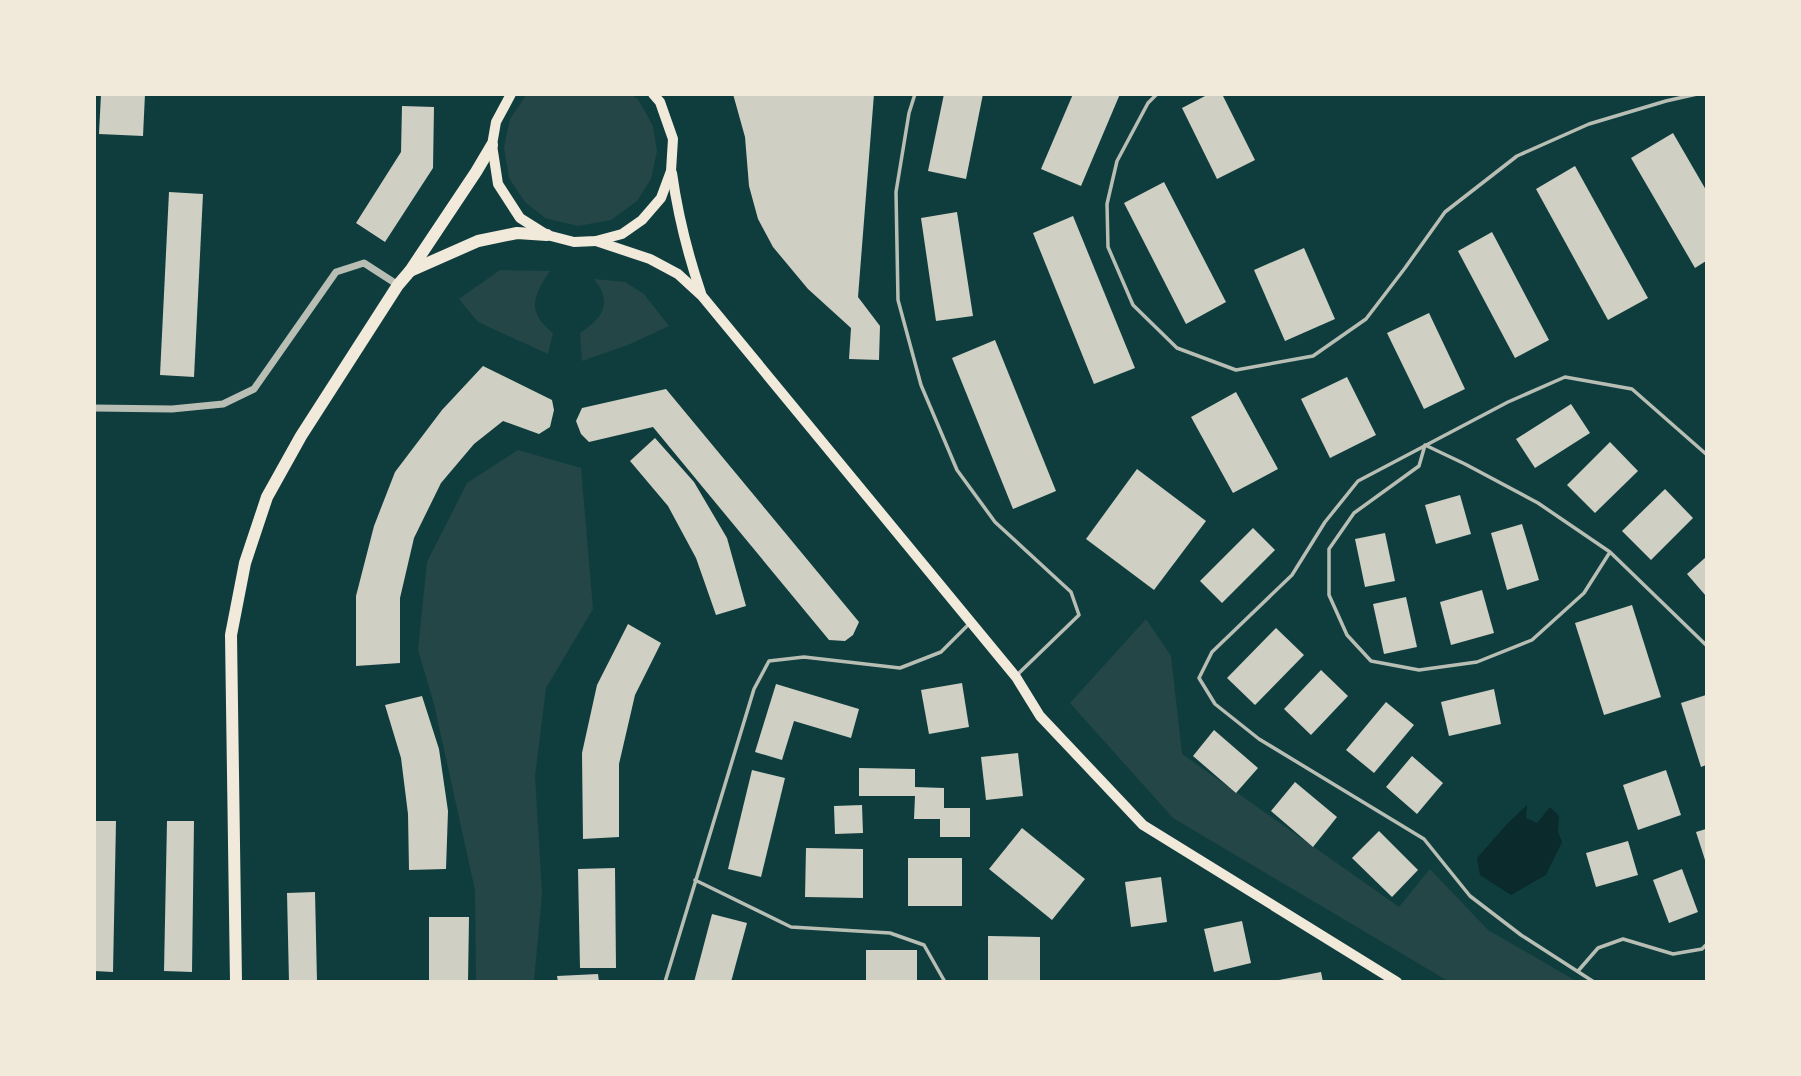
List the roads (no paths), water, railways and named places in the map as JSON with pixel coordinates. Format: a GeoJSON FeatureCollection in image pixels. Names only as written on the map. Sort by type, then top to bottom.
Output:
{"type":"FeatureCollection","features":[{"type":"Feature","properties":{"kind":"main road"},"geometry":{"type":"LineString","coordinates":[[511,94],[496,122],[492,145],[498,184],[520,218],[547,235]]}},
{"type":"Feature","properties":{"kind":"main road"},"geometry":{"type":"LineString","coordinates":[[653,94],[660,103],[673,139],[671,171],[679,220],[702,296]]}},
{"type":"Feature","properties":{"kind":"main road"},"geometry":{"type":"LineString","coordinates":[[236,982],[231,635],[245,563],[267,497],[301,436],[492,145]]}},
{"type":"Feature","properties":{"kind":"main road"},"geometry":{"type":"LineString","coordinates":[[410,271],[478,241],[517,233],[547,235],[575,242],[596,241],[622,234],[642,220],[661,198],[671,171]]}},
{"type":"Feature","properties":{"kind":"main road"},"geometry":{"type":"LineString","coordinates":[[596,241],[650,258],[677,274],[702,296],[1016,677],[1040,716],[1143,825],[1397,982]]}},
{"type":"Feature","properties":{"kind":"street"},"geometry":{"type":"LineString","coordinates":[[94,408],[172,409],[223,404],[254,389],[336,272],[364,263],[398,285]]}},
{"type":"Feature","properties":{"kind":"lane"},"geometry":{"type":"LineString","coordinates":[[915,94],[909,113],[896,192],[898,300],[921,386],[957,470],[995,522],[1071,592],[1079,615],[1016,677]]}},
{"type":"Feature","properties":{"kind":"lane"},"geometry":{"type":"LineString","coordinates":[[1157,94],[1147,103],[1117,161],[1107,204],[1108,247],[1133,305],[1177,348],[1237,370],[1313,356],[1366,319],[1445,212],[1517,156],[1589,124],[1697,94]]}},
{"type":"Feature","properties":{"kind":"lane"},"geometry":{"type":"LineString","coordinates":[[1594,982],[1521,935],[1470,896],[1424,839],[1259,739],[1215,704],[1199,678],[1212,652],[1292,575],[1325,522],[1358,481],[1508,402],[1565,377],[1632,389],[1706,454]]}},
{"type":"Feature","properties":{"kind":"lane"},"geometry":{"type":"LineString","coordinates":[[1425,445],[1538,503],[1610,552],[1706,645]]}},
{"type":"Feature","properties":{"kind":"lane"},"geometry":{"type":"LineString","coordinates":[[1425,445],[1419,466],[1354,513],[1329,549],[1329,595],[1348,635],[1371,661],[1419,670],[1477,662],[1532,640],[1584,593],[1610,552]]}},
{"type":"Feature","properties":{"kind":"lane"},"geometry":{"type":"LineString","coordinates":[[665,982],[754,688],[769,661],[804,656],[900,668],[941,652],[971,622]]}},
{"type":"Feature","properties":{"kind":"lane"},"geometry":{"type":"LineString","coordinates":[[695,880],[791,927],[890,933],[924,945],[945,982]]}},
{"type":"Feature","properties":{"kind":"lane"},"geometry":{"type":"LineString","coordinates":[[1578,971],[1598,948],[1623,939],[1672,954],[1702,949],[1706,945]]}}]}
